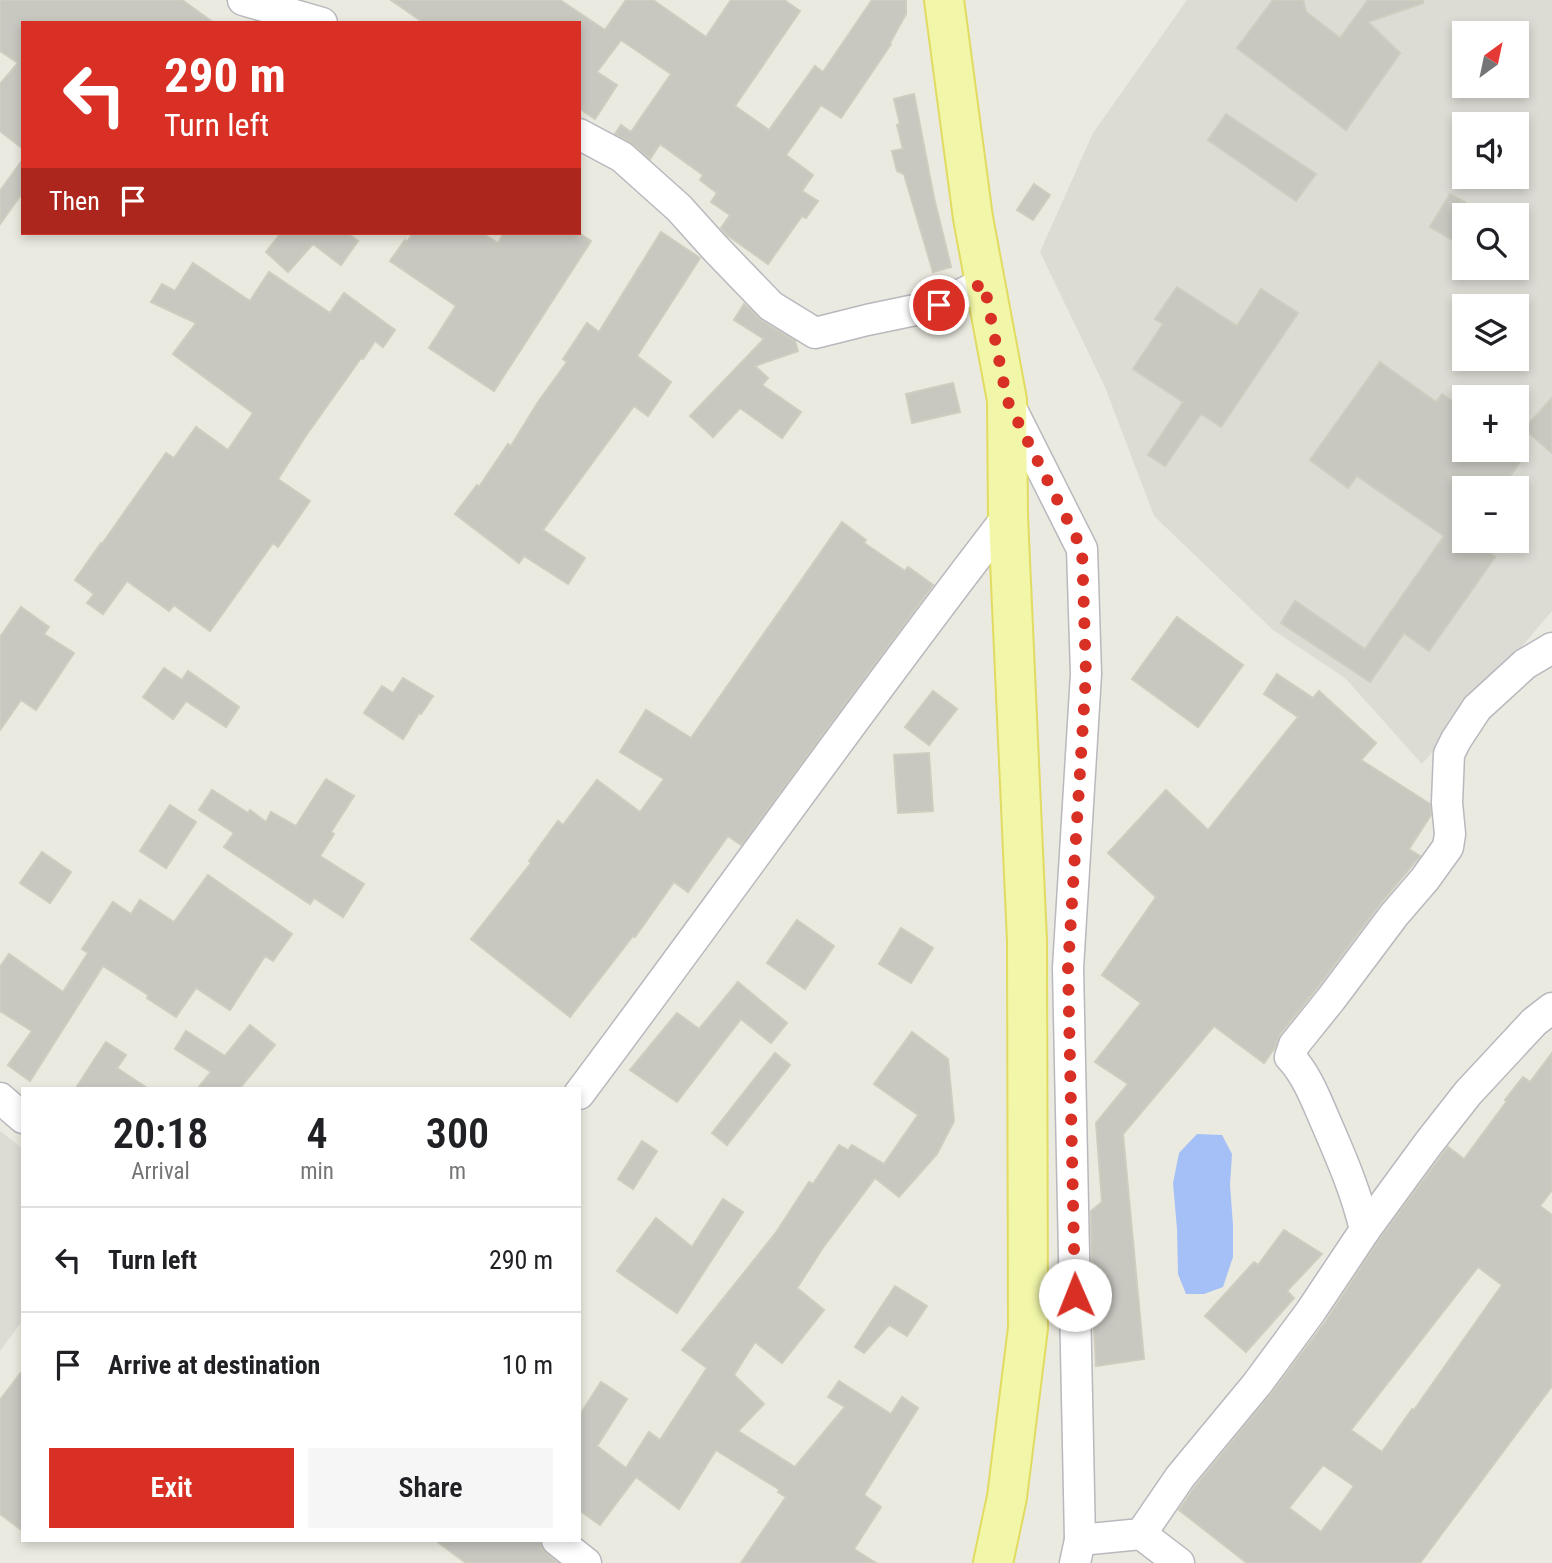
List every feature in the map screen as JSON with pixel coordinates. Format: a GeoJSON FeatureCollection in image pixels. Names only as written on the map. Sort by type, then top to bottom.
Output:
{"type":"FeatureCollection","features":[{"type":"Feature","properties":{"kind":"main road"},"geometry":{"type":"LineString","coordinates":[[944,0],[984,283],[1007,400],[1008,516],[1027,941],[1028,1328],[1007,1497],[993,1563]]}},
{"type":"Feature","properties":{"kind":"street"},"geometry":{"type":"LineString","coordinates":[[243,0],[319,14]]}},
{"type":"Feature","properties":{"kind":"street"},"geometry":{"type":"LineString","coordinates":[[581,135],[622,158],[679,208],[771,306],[815,333],[939,305],[984,283]]}},
{"type":"Feature","properties":{"kind":"street"},"geometry":{"type":"LineString","coordinates":[[1007,400],[1082,549],[1086,674],[1068,968],[1077,1552],[1141,1534],[1180,1477],[1257,1384],[1311,1311],[1365,1230],[1468,1093],[1546,1022]]}},
{"type":"Feature","properties":{"kind":"street"},"geometry":{"type":"LineString","coordinates":[[581,1091],[698,936],[924,625],[1008,516]]}},
{"type":"Feature","properties":{"kind":"street"},"geometry":{"type":"LineString","coordinates":[[1365,1230],[1358,1201],[1332,1137],[1308,1084],[1290,1057],[1294,1045],[1448,847],[1449,754],[1456,740],[1477,708],[1525,664],[1552,648]]}},
{"type":"Feature","properties":{"kind":"street"},"geometry":{"type":"LineString","coordinates":[[0,1098],[21,1116]]}},
{"type":"Feature","properties":{"kind":"street"},"geometry":{"type":"LineString","coordinates":[[1141,1534],[1178,1563]]}},
{"type":"Feature","properties":{"kind":"street"},"geometry":{"type":"LineString","coordinates":[[560,1542],[586,1563]]}},
{"type":"Feature","properties":{"kind":"shaded area"},"geometry":{"type":"Polygon","coordinates":[[[1187,0],[1552,0],[1552,611],[1422,764],[1345,678],[1273,630],[1154,516],[1105,387],[1040,252],[1093,133],[1187,0]],[[1177,287],[1156,319],[1209,354],[1230,322],[1177,287]],[[1261,289],[1217,358],[1252,381],[1297,312],[1261,289]],[[1379,362],[1310,460],[1348,487],[1418,389],[1379,362]],[[1296,602],[1282,623],[1370,682],[1384,661],[1296,602]]]}},
{"type":"Feature","properties":{"kind":"shaded area"},"geometry":{"type":"Polygon","coordinates":[[[1462,462],[1478,462],[1468,476],[1452,476],[1462,462]]]}},
{"type":"Feature","properties":{"kind":"shaded area"},"geometry":{"type":"Polygon","coordinates":[[[0,1131],[21,1147],[21,1323],[0,1351],[0,1131]]]}},
{"type":"Feature","properties":{"kind":"water"},"geometry":{"type":"Polygon","coordinates":[[[1197,1134],[1222,1135],[1232,1154],[1230,1185],[1233,1257],[1223,1287],[1204,1294],[1186,1294],[1178,1274],[1173,1183],[1179,1153],[1197,1134]]]}},
{"type":"Feature","properties":{"kind":"building"},"geometry":{"type":"Polygon","coordinates":[[[0,0],[182,0],[211,21],[21,21],[21,147],[0,131],[0,84],[18,63],[0,51],[0,0]]]}},
{"type":"Feature","properties":{"kind":"building"},"geometry":{"type":"Polygon","coordinates":[[[391,0],[560,0],[605,30],[626,0],[653,0],[706,37],[731,0],[784,0],[800,11],[735,106],[769,130],[815,66],[823,72],[872,0],[906,0],[906,14],[891,44],[841,118],[821,105],[786,155],[813,175],[802,191],[818,201],[806,218],[802,216],[768,264],[721,228],[730,215],[711,202],[717,193],[700,180],[703,175],[660,144],[650,159],[633,144],[615,134],[621,125],[631,132],[671,74],[621,40],[597,72],[617,85],[595,119],[581,109],[581,21],[421,21],[391,0]]]}},
{"type":"Feature","properties":{"kind":"building"},"geometry":{"type":"Polygon","coordinates":[[[1273,0],[1303,0],[1306,12],[1340,38],[1368,0],[1423,0],[1423,3],[1368,22],[1400,53],[1346,130],[1237,48],[1273,0]]]}},
{"type":"Feature","properties":{"kind":"building"},"geometry":{"type":"Polygon","coordinates":[[[914,94],[934,198],[951,267],[933,272],[904,174],[897,171],[892,151],[903,149],[894,99],[914,94]]]}},
{"type":"Feature","properties":{"kind":"building"},"geometry":{"type":"Polygon","coordinates":[[[1226,114],[1316,174],[1296,201],[1208,140],[1226,114]]]}},
{"type":"Feature","properties":{"kind":"building"},"geometry":{"type":"Polygon","coordinates":[[[21,162],[21,195],[0,224],[0,191],[21,162]]]}},
{"type":"Feature","properties":{"kind":"building"},"geometry":{"type":"Polygon","coordinates":[[[1034,184],[1050,195],[1033,220],[1017,210],[1034,184]]]}},
{"type":"Feature","properties":{"kind":"building"},"geometry":{"type":"Polygon","coordinates":[[[1450,194],[1465,202],[1452,203],[1452,240],[1430,227],[1450,194]]]}},
{"type":"Feature","properties":{"kind":"building"},"geometry":{"type":"Polygon","coordinates":[[[661,232],[700,258],[637,356],[671,382],[648,416],[634,406],[543,530],[585,558],[568,584],[524,556],[519,563],[455,514],[477,485],[479,487],[508,444],[511,446],[567,362],[563,359],[587,323],[599,332],[661,232]]]}},
{"type":"Feature","properties":{"kind":"building"},"geometry":{"type":"Polygon","coordinates":[[[581,234],[591,241],[494,391],[429,348],[456,306],[390,261],[405,240],[407,242],[412,235],[485,235],[498,243],[503,235],[581,234]]]}},
{"type":"Feature","properties":{"kind":"building"},"geometry":{"type":"Polygon","coordinates":[[[279,235],[350,235],[358,241],[341,265],[313,244],[288,272],[266,252],[279,235]]]}},
{"type":"Feature","properties":{"kind":"building"},"geometry":{"type":"Polygon","coordinates":[[[193,263],[250,301],[269,272],[330,313],[344,293],[395,330],[383,347],[375,341],[363,359],[361,358],[278,479],[310,501],[278,547],[273,543],[210,631],[174,605],[169,611],[127,581],[103,614],[87,603],[94,594],[75,580],[166,453],[174,458],[196,427],[228,450],[253,413],[173,354],[196,323],[151,302],[162,284],[175,291],[193,263]]]}},
{"type":"Feature","properties":{"kind":"building"},"geometry":{"type":"Polygon","coordinates":[[[1177,287],[1237,326],[1261,289],[1298,313],[1221,427],[1201,414],[1165,466],[1148,455],[1183,402],[1133,369],[1163,324],[1155,319],[1177,287]]]}},
{"type":"Feature","properties":{"kind":"building"},"geometry":{"type":"Polygon","coordinates":[[[744,304],[762,321],[795,341],[798,351],[755,366],[768,378],[762,385],[801,412],[782,438],[740,408],[713,437],[690,416],[764,339],[734,320],[744,304]]]}},
{"type":"Feature","properties":{"kind":"building"},"geometry":{"type":"Polygon","coordinates":[[[1380,362],[1436,402],[1442,394],[1452,401],[1452,462],[1520,462],[1510,476],[1452,476],[1452,553],[1489,553],[1495,557],[1429,651],[1404,633],[1370,682],[1281,623],[1295,601],[1365,649],[1444,536],[1357,476],[1348,488],[1310,460],[1380,362]]]}},
{"type":"Feature","properties":{"kind":"building"},"geometry":{"type":"Polygon","coordinates":[[[953,383],[960,412],[912,423],[906,394],[953,383]]]}},
{"type":"Feature","properties":{"kind":"building"},"geometry":{"type":"Polygon","coordinates":[[[1552,398],[1552,453],[1529,433],[1529,423],[1552,398]]]}},
{"type":"Feature","properties":{"kind":"building"},"geometry":{"type":"Polygon","coordinates":[[[842,522],[866,540],[864,543],[905,571],[908,567],[933,585],[741,845],[728,836],[688,892],[674,882],[635,937],[633,936],[570,1017],[471,939],[531,863],[529,861],[558,821],[563,825],[597,780],[640,812],[664,779],[620,752],[646,710],[691,738],[842,522]]]}},
{"type":"Feature","properties":{"kind":"building"},"geometry":{"type":"Polygon","coordinates":[[[21,607],[49,627],[44,634],[74,653],[36,710],[21,700],[0,730],[0,637],[21,607]]]}},
{"type":"Feature","properties":{"kind":"building"},"geometry":{"type":"Polygon","coordinates":[[[1177,617],[1243,665],[1198,727],[1132,679],[1177,617]]]}},
{"type":"Feature","properties":{"kind":"building"},"geometry":{"type":"Polygon","coordinates":[[[164,668],[182,680],[188,671],[239,707],[226,727],[186,701],[173,719],[143,697],[164,668]]]}},
{"type":"Feature","properties":{"kind":"building"},"geometry":{"type":"Polygon","coordinates":[[[1277,674],[1313,698],[1319,691],[1376,743],[1361,760],[1430,804],[1431,815],[1409,849],[1420,856],[1280,1034],[1264,1063],[1214,1026],[1123,1134],[1144,1359],[1096,1366],[1091,1211],[1102,1202],[1096,1123],[1128,1084],[1095,1062],[1141,1003],[1102,975],[1156,897],[1108,853],[1166,790],[1208,830],[1298,717],[1264,694],[1277,674]]]}},
{"type":"Feature","properties":{"kind":"building"},"geometry":{"type":"Polygon","coordinates":[[[403,678],[433,696],[403,739],[364,713],[382,686],[393,693],[403,678]]]}},
{"type":"Feature","properties":{"kind":"building"},"geometry":{"type":"Polygon","coordinates":[[[933,691],[957,709],[929,745],[905,727],[933,691]]]}},
{"type":"Feature","properties":{"kind":"building"},"geometry":{"type":"Polygon","coordinates":[[[929,753],[933,811],[898,813],[894,755],[929,753]]]}},
{"type":"Feature","properties":{"kind":"building"},"geometry":{"type":"Polygon","coordinates":[[[326,779],[354,796],[331,832],[334,834],[320,856],[364,884],[343,917],[314,898],[310,904],[224,847],[234,833],[199,810],[212,790],[248,813],[250,810],[266,822],[271,812],[296,826],[326,779]]]}},
{"type":"Feature","properties":{"kind":"building"},"geometry":{"type":"Polygon","coordinates":[[[170,805],[196,822],[166,868],[140,851],[170,805]]]}},
{"type":"Feature","properties":{"kind":"building"},"geometry":{"type":"Polygon","coordinates":[[[42,852],[71,872],[50,903],[20,883],[42,852]]]}},
{"type":"Feature","properties":{"kind":"building"},"geometry":{"type":"Polygon","coordinates":[[[208,875],[292,934],[273,961],[265,956],[230,1010],[196,988],[176,1017],[103,966],[30,1081],[8,1065],[32,1031],[0,1011],[0,967],[9,954],[63,992],[88,953],[82,949],[113,902],[131,914],[140,900],[174,922],[208,875]]]}},
{"type":"Feature","properties":{"kind":"building"},"geometry":{"type":"Polygon","coordinates":[[[797,920],[834,946],[805,989],[767,963],[797,920]]]}},
{"type":"Feature","properties":{"kind":"building"},"geometry":{"type":"Polygon","coordinates":[[[901,928],[933,948],[911,983],[879,964],[901,928]]]}},
{"type":"Feature","properties":{"kind":"building"},"geometry":{"type":"Polygon","coordinates":[[[738,982],[787,1023],[771,1043],[741,1019],[677,1102],[630,1070],[677,1013],[699,1029],[738,982]]]}},
{"type":"Feature","properties":{"kind":"building"},"geometry":{"type":"Polygon","coordinates":[[[250,1025],[275,1045],[241,1087],[199,1087],[211,1072],[175,1049],[186,1031],[225,1056],[250,1025]]]}},
{"type":"Feature","properties":{"kind":"building"},"geometry":{"type":"Polygon","coordinates":[[[912,1032],[948,1059],[954,1121],[937,1154],[899,1197],[875,1178],[822,1249],[797,1288],[824,1310],[782,1363],[755,1342],[734,1375],[764,1404],[738,1431],[795,1467],[845,1407],[828,1397],[839,1381],[891,1414],[902,1397],[918,1408],[864,1495],[881,1507],[854,1549],[876,1563],[741,1563],[786,1497],[778,1492],[780,1490],[716,1450],[679,1509],[636,1477],[600,1525],[581,1511],[581,1413],[601,1382],[627,1399],[597,1446],[626,1468],[649,1432],[660,1440],[707,1368],[682,1350],[775,1234],[809,1182],[813,1184],[839,1145],[848,1150],[852,1145],[884,1164],[918,1115],[874,1084],[912,1032]]]}},
{"type":"Feature","properties":{"kind":"building"},"geometry":{"type":"Polygon","coordinates":[[[106,1042],[126,1055],[117,1068],[146,1087],[77,1087],[106,1042]]]}},
{"type":"Feature","properties":{"kind":"building"},"geometry":{"type":"Polygon","coordinates":[[[775,1053],[790,1065],[727,1145],[712,1133],[775,1053]]]}},
{"type":"Feature","properties":{"kind":"building"},"geometry":{"type":"Polygon","coordinates":[[[1552,1053],[1552,1190],[1540,1206],[1552,1215],[1552,1386],[1420,1563],[1247,1563],[1179,1510],[1326,1321],[1379,1240],[1448,1147],[1464,1159],[1523,1077],[1530,1082],[1552,1053]],[[1478,1267],[1351,1430],[1382,1452],[1502,1285],[1478,1267]],[[1323,1465],[1289,1508],[1321,1532],[1354,1486],[1323,1465]]]}},
{"type":"Feature","properties":{"kind":"building"},"geometry":{"type":"Polygon","coordinates":[[[642,1141],[657,1151],[633,1189],[618,1179],[642,1141]]]}},
{"type":"Feature","properties":{"kind":"building"},"geometry":{"type":"Polygon","coordinates":[[[723,1199],[743,1212],[677,1313],[617,1271],[656,1218],[692,1247],[723,1199]]]}},
{"type":"Feature","properties":{"kind":"building"},"geometry":{"type":"Polygon","coordinates":[[[1284,1230],[1322,1254],[1287,1291],[1294,1298],[1246,1352],[1205,1316],[1254,1262],[1258,1265],[1284,1230]]]}},
{"type":"Feature","properties":{"kind":"building"},"geometry":{"type":"Polygon","coordinates":[[[895,1286],[927,1306],[907,1336],[889,1325],[864,1353],[855,1347],[895,1286]]]}},
{"type":"Feature","properties":{"kind":"building"},"geometry":{"type":"Polygon","coordinates":[[[21,1373],[21,1530],[0,1514],[0,1400],[21,1373]]]}},
{"type":"Feature","properties":{"kind":"building"},"geometry":{"type":"Polygon","coordinates":[[[438,1542],[540,1542],[546,1553],[558,1563],[466,1563],[438,1542]]]}},
{"type":"Feature","properties":{"kind":"route"},"geometry":{"type":"LineString","coordinates":[[939,305],[984,283],[1007,400],[1082,549],[1086,674],[1068,968],[1075,1295]]}}]}
